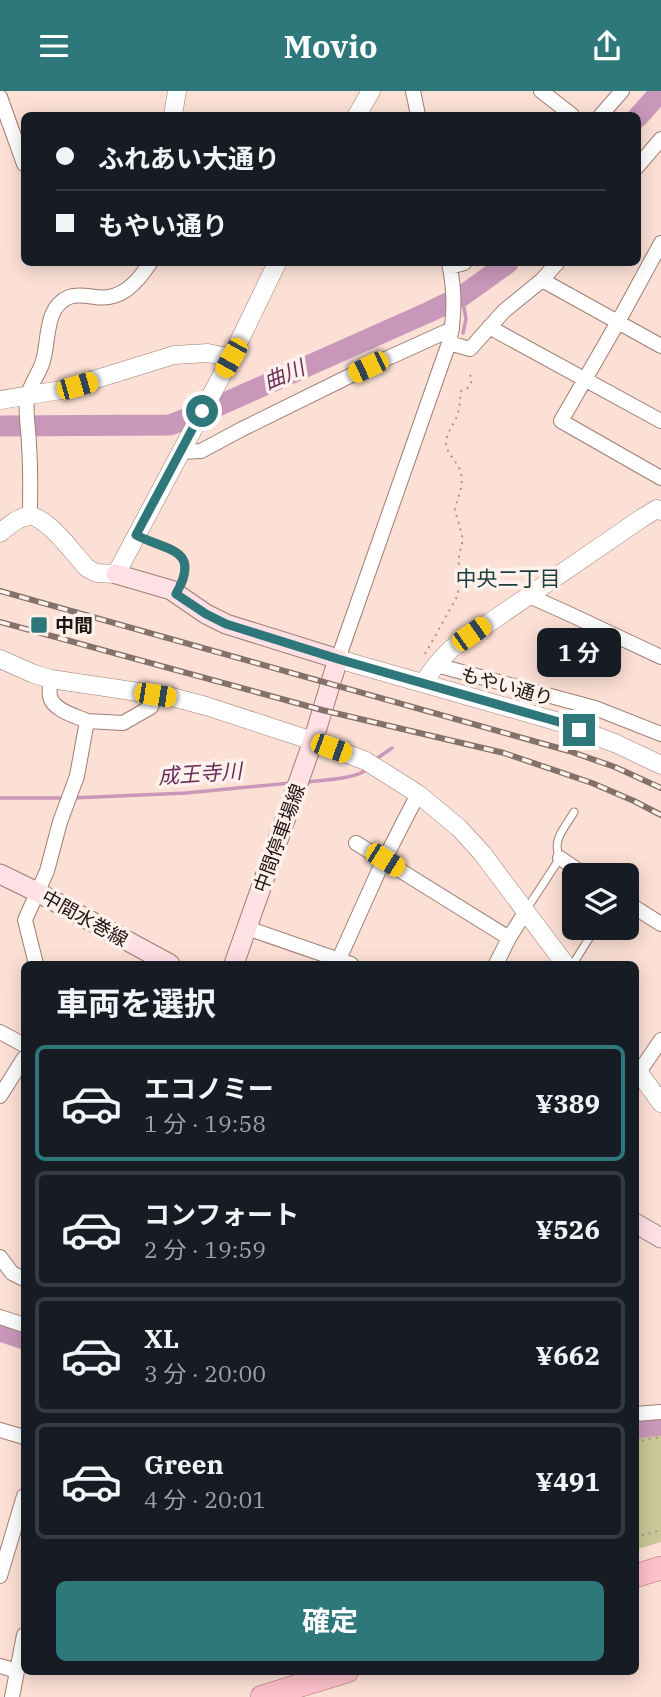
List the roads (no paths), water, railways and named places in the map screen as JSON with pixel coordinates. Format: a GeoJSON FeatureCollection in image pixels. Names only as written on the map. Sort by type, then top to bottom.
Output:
{"type":"FeatureCollection","features":[{"type":"Feature","properties":{"kind":"main road"},"geometry":{"type":"LineString","coordinates":[[116,574],[170,590],[226,624],[338,659]]}},
{"type":"Feature","properties":{"kind":"main road","name":"中間停車場線"},"geometry":{"type":"LineString","coordinates":[[235,961],[313,741],[338,659]]}},
{"type":"Feature","properties":{"kind":"main road","name":"中間水巻線"},"geometry":{"type":"LineString","coordinates":[[0,874],[37,891],[165,961]]}},
{"type":"Feature","properties":{"kind":"main road"},"geometry":{"type":"LineString","coordinates":[[639,1225],[661,1238]]}},
{"type":"Feature","properties":{"kind":"main road"},"geometry":{"type":"LineString","coordinates":[[639,1575],[661,1568]]}},
{"type":"Feature","properties":{"kind":"main road"},"geometry":{"type":"LineString","coordinates":[[262,1697],[334,1675]]}},
{"type":"Feature","properties":{"kind":"street"},"geometry":{"type":"LineString","coordinates":[[174,112],[177,91]]}},
{"type":"Feature","properties":{"kind":"street"},"geometry":{"type":"LineString","coordinates":[[359,112],[371,91]]}},
{"type":"Feature","properties":{"kind":"street"},"geometry":{"type":"LineString","coordinates":[[413,91],[417,112]]}},
{"type":"Feature","properties":{"kind":"street"},"geometry":{"type":"LineString","coordinates":[[541,91],[568,112]]}},
{"type":"Feature","properties":{"kind":"street"},"geometry":{"type":"LineString","coordinates":[[604,112],[622,91]]}},
{"type":"Feature","properties":{"kind":"street"},"geometry":{"type":"LineString","coordinates":[[0,96],[21,156]]}},
{"type":"Feature","properties":{"kind":"street"},"geometry":{"type":"LineString","coordinates":[[641,162],[661,139]]}},
{"type":"Feature","properties":{"kind":"street"},"geometry":{"type":"LineString","coordinates":[[661,243],[655,269],[618,322],[561,421],[661,478]]}},
{"type":"Feature","properties":{"kind":"street"},"geometry":{"type":"LineString","coordinates":[[30,516],[27,406],[43,361],[51,317],[56,307],[70,297],[114,297],[125,292],[148,266]]}},
{"type":"Feature","properties":{"kind":"street"},"geometry":{"type":"LineString","coordinates":[[0,533],[20,518],[38,518],[48,525],[87,568],[96,573],[116,574],[231,358],[277,266]]}},
{"type":"Feature","properties":{"kind":"street"},"geometry":{"type":"LineString","coordinates":[[452,332],[470,349],[504,311],[542,280],[554,266]]}},
{"type":"Feature","properties":{"kind":"street"},"geometry":{"type":"LineString","coordinates":[[338,659],[452,332],[454,267]]}},
{"type":"Feature","properties":{"kind":"street"},"geometry":{"type":"LineString","coordinates":[[542,280],[661,346]]}},
{"type":"Feature","properties":{"kind":"street"},"geometry":{"type":"LineString","coordinates":[[489,327],[661,421]]}},
{"type":"Feature","properties":{"kind":"street"},"geometry":{"type":"LineString","coordinates":[[181,452],[201,451],[368,367],[452,332]]}},
{"type":"Feature","properties":{"kind":"street"},"geometry":{"type":"LineString","coordinates":[[0,400],[27,406],[61,390],[174,355],[208,353],[231,358]]}},
{"type":"Feature","properties":{"kind":"street"},"geometry":{"type":"LineString","coordinates":[[423,683],[430,660],[451,649],[660,506]]}},
{"type":"Feature","properties":{"kind":"street"},"geometry":{"type":"LineString","coordinates":[[530,596],[661,657]]}},
{"type":"Feature","properties":{"kind":"street"},"geometry":{"type":"LineString","coordinates":[[0,659],[51,679],[172,697],[206,706],[366,761],[418,794],[459,828],[482,853],[563,961]]}},
{"type":"Feature","properties":{"kind":"street","name":"もやい通り"},"geometry":{"type":"LineString","coordinates":[[338,659],[559,722],[617,744],[661,765]]}},
{"type":"Feature","properties":{"kind":"street"},"geometry":{"type":"LineString","coordinates":[[430,660],[595,708],[661,734]]}},
{"type":"Feature","properties":{"kind":"street"},"geometry":{"type":"LineString","coordinates":[[51,679],[52,702],[86,722],[123,723],[151,707],[155,695]]}},
{"type":"Feature","properties":{"kind":"street"},"geometry":{"type":"LineString","coordinates":[[35,961],[25,920],[47,871],[60,822],[77,776],[86,722]]}},
{"type":"Feature","properties":{"kind":"street"},"geometry":{"type":"LineString","coordinates":[[345,961],[385,860],[418,794]]}},
{"type":"Feature","properties":{"kind":"street"},"geometry":{"type":"LineString","coordinates":[[356,843],[509,938]]}},
{"type":"Feature","properties":{"kind":"street"},"geometry":{"type":"LineString","coordinates":[[560,858],[567,863]]}},
{"type":"Feature","properties":{"kind":"street"},"geometry":{"type":"LineString","coordinates":[[639,910],[661,924]]}},
{"type":"Feature","properties":{"kind":"street"},"geometry":{"type":"LineString","coordinates":[[498,961],[526,911]]}},
{"type":"Feature","properties":{"kind":"street"},"geometry":{"type":"LineString","coordinates":[[247,928],[342,961]]}},
{"type":"Feature","properties":{"kind":"street"},"geometry":{"type":"LineString","coordinates":[[0,1032],[21,1043]]}},
{"type":"Feature","properties":{"kind":"street"},"geometry":{"type":"LineString","coordinates":[[639,1070],[661,1039]]}},
{"type":"Feature","properties":{"kind":"street"},"geometry":{"type":"LineString","coordinates":[[0,1097],[21,1063]]}},
{"type":"Feature","properties":{"kind":"street"},"geometry":{"type":"LineString","coordinates":[[639,1076],[661,1103]]}},
{"type":"Feature","properties":{"kind":"street"},"geometry":{"type":"LineString","coordinates":[[0,1257],[12,1273],[21,1278]]}},
{"type":"Feature","properties":{"kind":"street"},"geometry":{"type":"LineString","coordinates":[[0,1317],[21,1324]]}},
{"type":"Feature","properties":{"kind":"street"},"geometry":{"type":"LineString","coordinates":[[639,1414],[661,1412]]}},
{"type":"Feature","properties":{"kind":"street"},"geometry":{"type":"LineString","coordinates":[[0,1430],[21,1436]]}},
{"type":"Feature","properties":{"kind":"street"},"geometry":{"type":"LineString","coordinates":[[0,1576],[21,1506]]}},
{"type":"Feature","properties":{"kind":"street"},"geometry":{"type":"LineString","coordinates":[[12,1697],[21,1650]]}},
{"type":"Feature","properties":{"kind":"street"},"geometry":{"type":"LineString","coordinates":[[0,1666],[17,1671]]}},
{"type":"Feature","properties":{"kind":"lane"},"geometry":{"type":"LineString","coordinates":[[136,535],[180,554],[185,561],[186,571],[176,594]]}},
{"type":"Feature","properties":{"kind":"lane"},"geometry":{"type":"LineString","coordinates":[[526,911],[560,858],[556,842],[574,812]]}},
{"type":"Feature","properties":{"kind":"lane"},"geometry":{"type":"LineString","coordinates":[[575,961],[588,940]]}},
{"type":"Feature","properties":{"kind":"waterway","name":"曲川"},"geometry":{"type":"LineString","coordinates":[[641,114],[661,91]]}},
{"type":"Feature","properties":{"kind":"waterway","name":"曲川"},"geometry":{"type":"LineString","coordinates":[[0,426],[170,425],[429,312],[462,296],[504,266]]}},
{"type":"Feature","properties":{"kind":"waterway"},"geometry":{"type":"LineString","coordinates":[[462,296],[466,319],[463,333]]}},
{"type":"Feature","properties":{"kind":"waterway","name":"成王寺川"},"geometry":{"type":"LineString","coordinates":[[376,759],[392,748]]}},
{"type":"Feature","properties":{"kind":"waterway","name":"成王寺川"},"geometry":{"type":"LineString","coordinates":[[306,782],[348,777],[369,768]]}},
{"type":"Feature","properties":{"kind":"waterway","name":"成王寺川"},"geometry":{"type":"LineString","coordinates":[[72,798],[186,793],[291,783]]}},
{"type":"Feature","properties":{"kind":"waterway","name":"成王寺川"},"geometry":{"type":"LineString","coordinates":[[0,798],[64,798]]}},
{"type":"Feature","properties":{"kind":"waterway"},"geometry":{"type":"LineString","coordinates":[[0,1331],[21,1338]]}},
{"type":"Feature","properties":{"kind":"waterway"},"geometry":{"type":"LineString","coordinates":[[639,1428],[661,1425]]}},
{"type":"Feature","properties":{"kind":"railway"},"geometry":{"type":"LineString","coordinates":[[0,591],[569,751],[615,767],[661,788]]}},
{"type":"Feature","properties":{"kind":"railway"},"geometry":{"type":"LineString","coordinates":[[0,622],[322,710],[504,753],[592,783],[661,815]]}},
{"type":"Feature","properties":{"kind":"place","name":"中間"},"geometry":{"type":"Point","coordinates":[39,625]}},
{"type":"Feature","properties":{"kind":"district","name":"中央二丁目"},"geometry":{"type":"Point","coordinates":[508,579]}}]}
